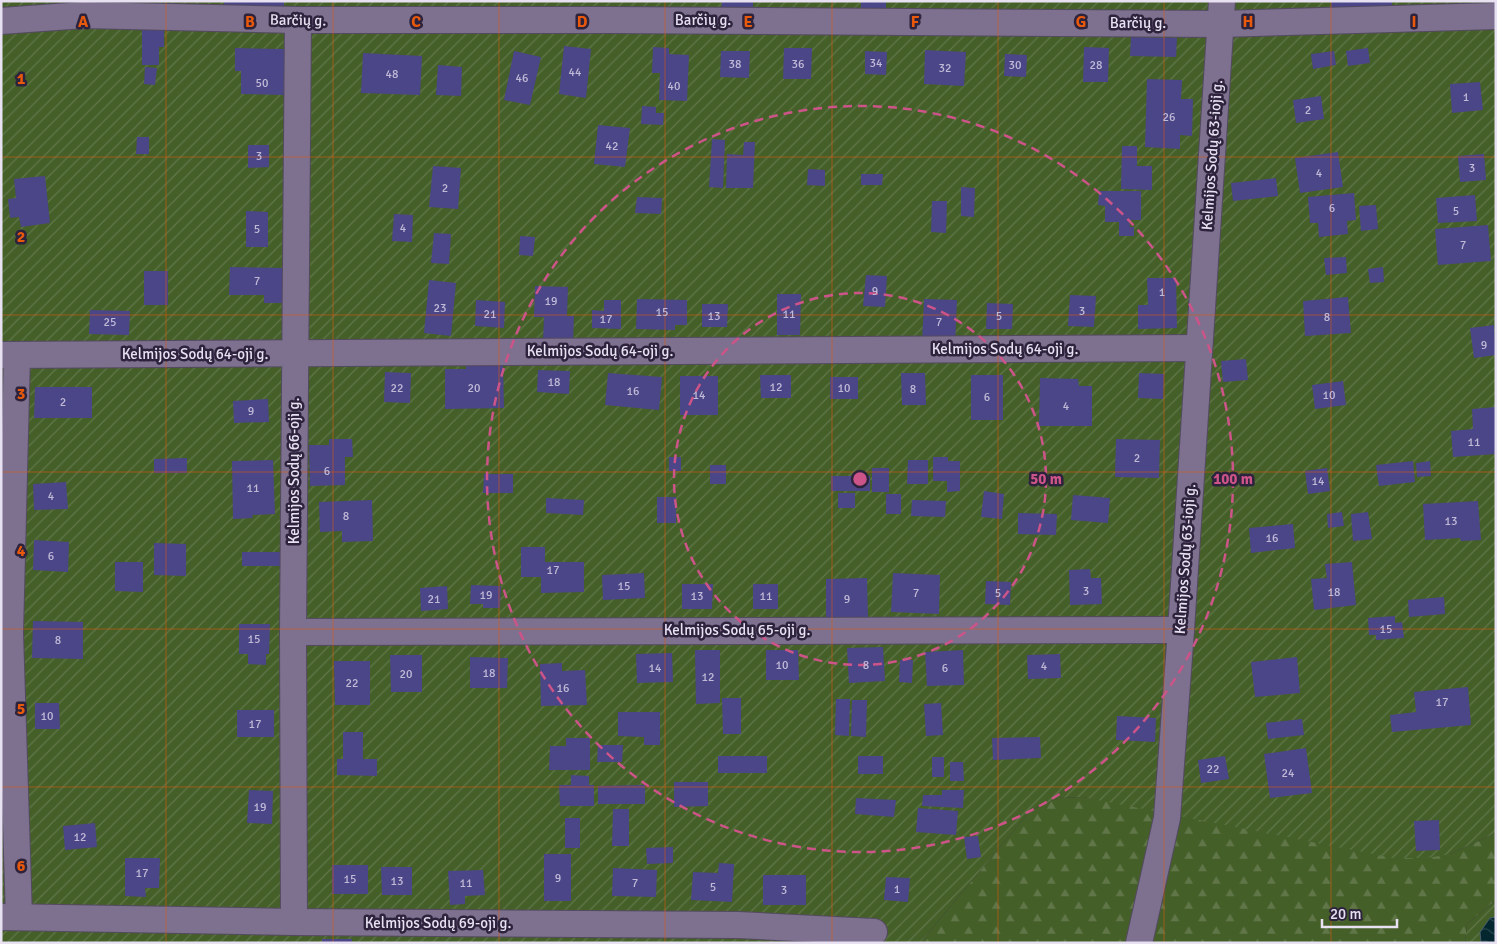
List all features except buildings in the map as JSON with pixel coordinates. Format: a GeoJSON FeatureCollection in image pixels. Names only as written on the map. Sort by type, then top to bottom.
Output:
{"type":"FeatureCollection","features":[{"type":"Feature","properties":{"kind":"street","name":"Barčių g."},"geometry":{"type":"LineString","coordinates":[[1,21],[84,15],[298,20],[609,10],[1222,12],[1496,16]]}},
{"type":"Feature","properties":{"kind":"street","name":"Kelmijos Sodų 63-ioji g."},"geometry":{"type":"LineString","coordinates":[[1140,943],[1167,818],[1222,12]]}},
{"type":"Feature","properties":{"kind":"street","name":"Kelmijos Sodų 66-oji g."},"geometry":{"type":"LineString","coordinates":[[294,922],[294,353],[298,20]]}},
{"type":"Feature","properties":{"kind":"street","name":"Kelmijos Sodų 64-oji g."},"geometry":{"type":"LineString","coordinates":[[9,355],[1198,348]]}},
{"type":"Feature","properties":{"kind":"street"},"geometry":{"type":"LineString","coordinates":[[9,355],[10,917]]}},
{"type":"Feature","properties":{"kind":"street","name":"Kelmijos Sodų 65-oji g."},"geometry":{"type":"LineString","coordinates":[[293,632],[1181,630]]}},
{"type":"Feature","properties":{"kind":"street","name":"Kelmijos Sodų 69-oji g."},"geometry":{"type":"LineString","coordinates":[[10,917],[294,922],[738,925],[874,932]]}},
{"type":"Feature","properties":{"kind":"green space"},"geometry":{"type":"Polygon","coordinates":[[[1,1],[1496,1],[1496,833],[1450,854],[1428,858],[1393,858],[1082,797],[1058,798],[1031,810],[920,943],[1,943],[1,1]]]}},
{"type":"Feature","properties":{"kind":"green space"},"geometry":{"type":"Polygon","coordinates":[[[1082,797],[1450,854],[1496,833],[1496,900],[1467,924],[1465,943],[920,943],[1031,810],[1058,798],[1082,797]]]}},
{"type":"Feature","properties":{"kind":"green space"},"geometry":{"type":"Polygon","coordinates":[[[1496,900],[1496,943],[1465,943],[1467,924],[1496,900]]]}},
{"type":"Feature","properties":{"kind":"water"},"geometry":{"type":"Polygon","coordinates":[[[1496,917],[1496,943],[1481,943],[1480,932],[1490,918],[1496,917]]]}}]}
